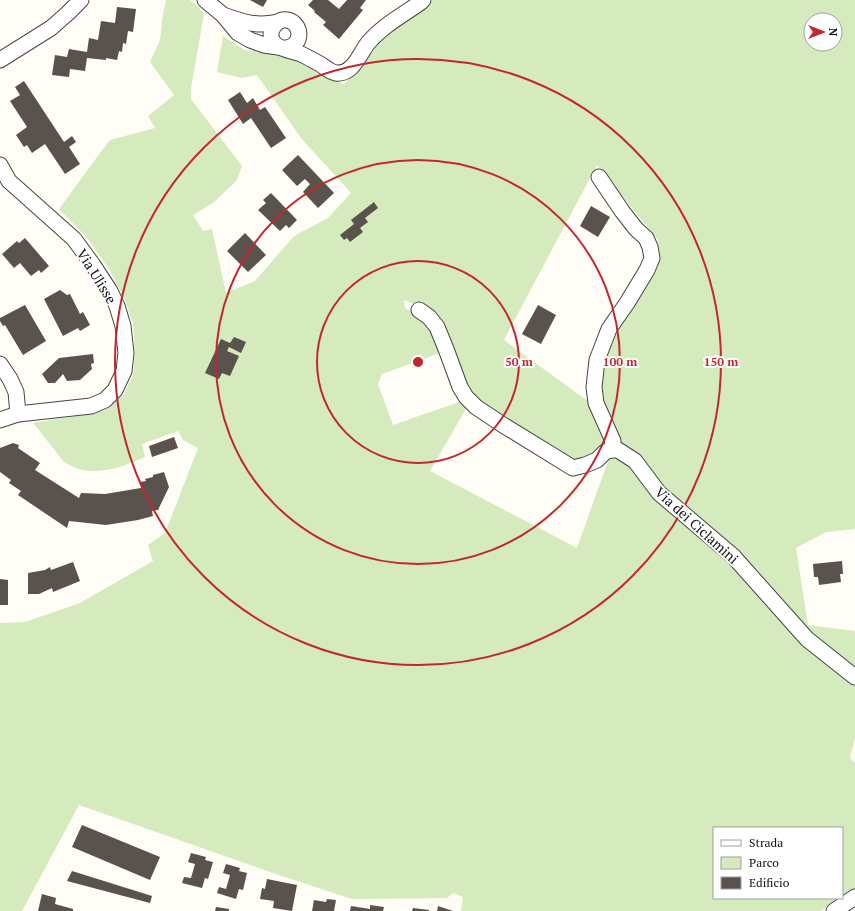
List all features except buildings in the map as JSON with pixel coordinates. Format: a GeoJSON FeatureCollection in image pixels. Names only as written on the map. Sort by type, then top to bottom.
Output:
{"type":"FeatureCollection","features":[{"type":"Feature","properties":{"kind":"street"},"geometry":{"type":"LineString","coordinates":[[0,60],[51,28],[68,13],[79,0]]}},
{"type":"Feature","properties":{"kind":"street"},"geometry":{"type":"LineString","coordinates":[[205,0],[223,15],[238,33],[250,40],[301,54],[330,71],[338,73],[347,71],[353,66],[364,48],[383,27],[424,0]]}},
{"type":"Feature","properties":{"kind":"street"},"geometry":{"type":"LineString","coordinates":[[223,15],[255,24],[266,24],[285,20],[292,21],[297,27],[299,34],[321,65]]}},
{"type":"Feature","properties":{"kind":"street"},"geometry":{"type":"LineString","coordinates":[[278,22],[272,27],[271,34],[273,42],[282,48],[292,46],[298,41],[299,34]]}},
{"type":"Feature","properties":{"kind":"street","name":"Via Ulisse"},"geometry":{"type":"LineString","coordinates":[[0,165],[9,181],[74,240],[102,278],[117,306],[123,326],[126,353],[124,371],[115,390],[105,400],[91,406],[18,414],[0,420]]}},
{"type":"Feature","properties":{"kind":"street"},"geometry":{"type":"LineString","coordinates":[[419,310],[429,317],[436,327],[460,387],[466,397],[476,407],[503,426],[573,468],[597,460],[605,452],[611,450],[613,441],[596,403],[594,387],[597,360],[609,329],[647,270],[652,258],[650,247],[646,238],[636,229],[599,177]]}},
{"type":"Feature","properties":{"kind":"street"},"geometry":{"type":"LineString","coordinates":[[0,364],[10,379],[16,392],[18,414]]}},
{"type":"Feature","properties":{"kind":"street","name":"Via dei Ciclamini"},"geometry":{"type":"LineString","coordinates":[[611,450],[618,450],[634,461],[659,493],[733,556],[807,639],[855,677]]}},
{"type":"Feature","properties":{"kind":"street"},"geometry":{"type":"LineString","coordinates":[[834,911],[855,898]]}},
{"type":"Feature","properties":{"kind":"green space"},"geometry":{"type":"Polygon","coordinates":[[[166,0],[190,0],[199,7],[204,14],[191,88],[191,99],[242,166],[237,180],[213,203],[193,215],[203,231],[212,229],[226,293],[255,281],[294,236],[328,218],[351,193],[301,138],[257,75],[242,78],[217,72],[223,36],[245,50],[293,57],[304,62],[326,77],[344,84],[386,36],[428,7],[432,0],[855,0],[855,529],[826,532],[796,548],[808,625],[855,631],[855,672],[807,634],[659,488],[638,460],[619,441],[603,399],[601,388],[607,358],[618,328],[660,257],[658,240],[597,165],[504,340],[589,402],[607,439],[596,455],[576,464],[476,404],[430,311],[404,300],[405,308],[422,317],[443,352],[382,374],[378,384],[393,425],[459,402],[467,407],[430,471],[577,548],[609,458],[618,455],[631,463],[689,524],[855,682],[855,738],[850,758],[855,763],[855,889],[843,896],[843,827],[713,827],[713,899],[839,899],[821,911],[461,911],[463,897],[453,893],[447,898],[352,899],[79,805],[22,911],[0,911],[0,623],[25,622],[80,603],[153,561],[148,545],[165,533],[198,448],[183,440],[178,431],[142,444],[145,457],[114,468],[92,471],[81,470],[62,460],[33,423],[93,414],[108,408],[124,394],[133,375],[135,353],[133,324],[124,298],[110,271],[88,239],[59,209],[110,140],[155,128],[148,116],[174,95],[150,62],[160,40],[166,0]]]}}]}
